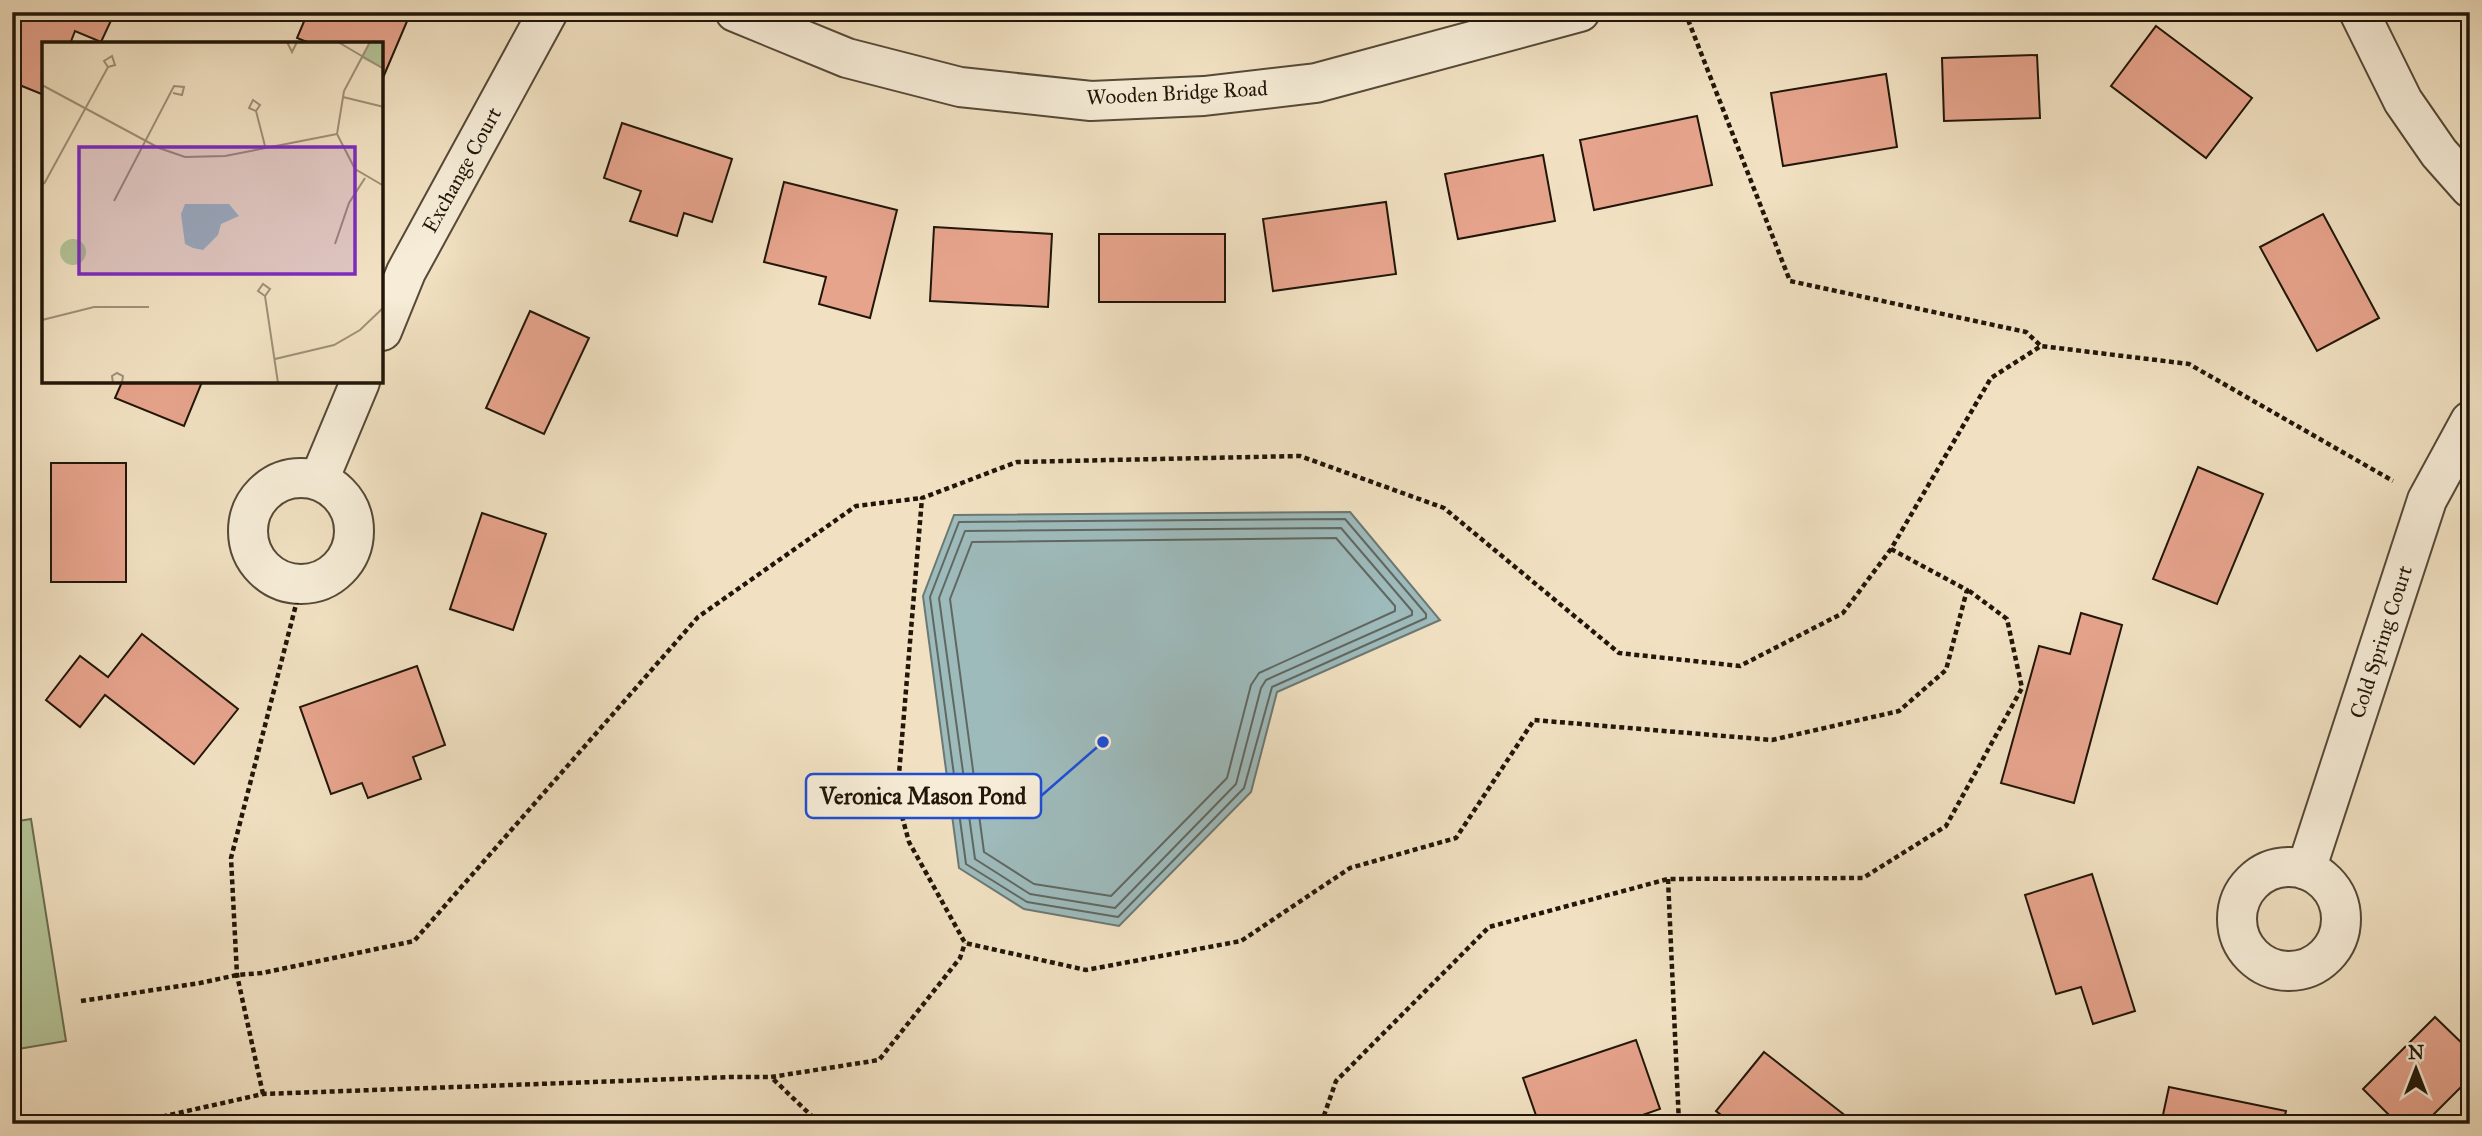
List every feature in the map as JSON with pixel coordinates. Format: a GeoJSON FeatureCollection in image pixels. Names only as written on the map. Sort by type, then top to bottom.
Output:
{"type":"FeatureCollection","features":[{"type":"Feature","properties":{"kind":"street","name":"Exchange Court"},"geometry":{"type":"LineString","coordinates":[[383,329],[406,272],[548,12]]}},
{"type":"Feature","properties":{"kind":"street","name":"Wooden Bridge Road"},"geometry":{"type":"LineString","coordinates":[[735,12],[847,58],[960,87],[1091,101],[1205,96],[1317,83],[1580,12]]}},
{"type":"Feature","properties":{"kind":"street"},"geometry":{"type":"LineString","coordinates":[[2359,12],[2403,101],[2439,153],[2470,188]]}},
{"type":"Feature","properties":{"kind":"street"},"geometry":{"type":"LineString","coordinates":[[319,480],[360,383]]}},
{"type":"Feature","properties":{"kind":"street","name":"Cold Spring Court"},"geometry":{"type":"LineString","coordinates":[[2306,870],[2427,500],[2470,421]]}},
{"type":"Feature","properties":{"kind":"street"},"geometry":{"type":"LineString","coordinates":[[300,477],[319,480],[335,489],[348,504],[354,521],[354,540],[348,558],[336,572],[320,581],[302,585],[283,581],[267,572],[254,558],[248,541],[248,522],[254,505],[266,489],[282,480],[300,477]]}},
{"type":"Feature","properties":{"kind":"path"},"geometry":{"type":"LineString","coordinates":[[1685,12],[1790,281],[2026,332],[2041,346],[2189,364],[2427,500]]}},
{"type":"Feature","properties":{"kind":"path"},"geometry":{"type":"LineString","coordinates":[[81,1001],[262,973],[414,941],[698,617],[856,506],[922,498],[1017,462],[1300,456],[1444,508],[1619,653],[1740,666],[1843,613],[1891,549],[1991,378],[2041,346]]}},
{"type":"Feature","properties":{"kind":"path"},"geometry":{"type":"LineString","coordinates":[[129,1124],[263,1094],[771,1077],[879,1060],[960,958],[965,943],[909,842],[897,799],[922,498]]}},
{"type":"Feature","properties":{"kind":"path"},"geometry":{"type":"LineString","coordinates":[[1321,1124],[1336,1081],[1489,927],[1668,879],[1863,878],[1946,826],[2022,688],[2007,619],[1968,590],[1891,549]]}},
{"type":"Feature","properties":{"kind":"path"},"geometry":{"type":"LineString","coordinates":[[263,1094],[237,975],[231,858],[302,585]]}},
{"type":"Feature","properties":{"kind":"path"},"geometry":{"type":"LineString","coordinates":[[965,943],[1086,970],[1241,941],[1350,868],[1456,838],[1534,719],[1772,740],[1899,711],[1946,670],[1968,590]]}},
{"type":"Feature","properties":{"kind":"path"},"geometry":{"type":"LineString","coordinates":[[1668,879],[1679,1124]]}},
{"type":"Feature","properties":{"kind":"path"},"geometry":{"type":"LineString","coordinates":[[771,1077],[820,1124]]}},
{"type":"Feature","properties":{"kind":"green space"},"geometry":{"type":"Polygon","coordinates":[[[31,819],[66,1041],[12,1050],[12,822],[31,819]]]}},
{"type":"Feature","properties":{"kind":"water"},"geometry":{"type":"Polygon","coordinates":[[[1350,512],[1440,620],[1277,692],[1251,792],[1119,926],[1024,909],[959,868],[923,596],[954,515],[1350,512]]]}},
{"type":"Feature","properties":{"kind":"building"},"geometry":{"type":"Polygon","coordinates":[[[15,12],[115,12],[101,42],[75,31],[71,42],[42,42],[42,94],[12,82],[12,18],[15,12]]]}},
{"type":"Feature","properties":{"kind":"building"},"geometry":{"type":"Polygon","coordinates":[[[308,12],[411,12],[383,78],[383,42],[307,42],[297,38],[308,12]]]}},
{"type":"Feature","properties":{"kind":"building"},"geometry":{"type":"Polygon","coordinates":[[[2156,26],[2252,98],[2206,158],[2111,86],[2156,26]]]}},
{"type":"Feature","properties":{"kind":"building"},"geometry":{"type":"Polygon","coordinates":[[[2037,55],[2040,118],[1944,121],[1942,58],[2037,55]]]}},
{"type":"Feature","properties":{"kind":"building"},"geometry":{"type":"Polygon","coordinates":[[[1886,74],[1897,147],[1783,166],[1771,93],[1886,74]]]}},
{"type":"Feature","properties":{"kind":"building"},"geometry":{"type":"Polygon","coordinates":[[[1697,116],[1712,185],[1594,210],[1580,140],[1697,116]]]}},
{"type":"Feature","properties":{"kind":"building"},"geometry":{"type":"Polygon","coordinates":[[[12,119],[19,121],[12,136],[12,119]]]}},
{"type":"Feature","properties":{"kind":"building"},"geometry":{"type":"Polygon","coordinates":[[[622,123],[732,159],[712,222],[684,213],[677,236],[630,221],[641,191],[604,178],[622,123]]]}},
{"type":"Feature","properties":{"kind":"building"},"geometry":{"type":"Polygon","coordinates":[[[1543,155],[1555,221],[1458,239],[1445,174],[1543,155]]]}},
{"type":"Feature","properties":{"kind":"building"},"geometry":{"type":"Polygon","coordinates":[[[784,182],[897,210],[870,318],[819,304],[826,277],[764,262],[784,182]]]}},
{"type":"Feature","properties":{"kind":"building"},"geometry":{"type":"Polygon","coordinates":[[[1386,202],[1396,274],[1273,291],[1263,219],[1386,202]]]}},
{"type":"Feature","properties":{"kind":"building"},"geometry":{"type":"Polygon","coordinates":[[[2323,214],[2379,318],[2317,351],[2260,247],[2323,214]]]}},
{"type":"Feature","properties":{"kind":"building"},"geometry":{"type":"Polygon","coordinates":[[[934,227],[1052,234],[1048,307],[930,301],[934,227]]]}},
{"type":"Feature","properties":{"kind":"building"},"geometry":{"type":"Polygon","coordinates":[[[1099,234],[1225,234],[1225,302],[1099,302],[1099,234]]]}},
{"type":"Feature","properties":{"kind":"building"},"geometry":{"type":"Polygon","coordinates":[[[530,311],[589,338],[544,434],[486,408],[530,311]]]}},
{"type":"Feature","properties":{"kind":"building"},"geometry":{"type":"Polygon","coordinates":[[[122,383],[202,383],[184,426],[115,398],[122,383]]]}},
{"type":"Feature","properties":{"kind":"building"},"geometry":{"type":"Polygon","coordinates":[[[51,463],[126,463],[126,582],[51,582],[51,463]]]}},
{"type":"Feature","properties":{"kind":"building"},"geometry":{"type":"Polygon","coordinates":[[[2198,467],[2263,494],[2217,604],[2153,579],[2198,467]]]}},
{"type":"Feature","properties":{"kind":"building"},"geometry":{"type":"Polygon","coordinates":[[[482,513],[546,534],[513,630],[450,609],[482,513]]]}},
{"type":"Feature","properties":{"kind":"building"},"geometry":{"type":"Polygon","coordinates":[[[2081,613],[2122,625],[2074,803],[2001,783],[2039,646],[2070,654],[2081,613]]]}},
{"type":"Feature","properties":{"kind":"building"},"geometry":{"type":"Polygon","coordinates":[[[142,634],[238,709],[194,764],[105,695],[80,727],[46,700],[80,656],[108,677],[142,634]]]}},
{"type":"Feature","properties":{"kind":"building"},"geometry":{"type":"Polygon","coordinates":[[[417,666],[445,745],[413,757],[421,779],[368,798],[362,783],[331,794],[300,707],[417,666]]]}},
{"type":"Feature","properties":{"kind":"building"},"geometry":{"type":"Polygon","coordinates":[[[2092,874],[2135,1011],[2093,1024],[2081,987],[2056,994],[2025,895],[2092,874]]]}},
{"type":"Feature","properties":{"kind":"building"},"geometry":{"type":"Polygon","coordinates":[[[2470,875],[2470,956],[2464,956],[2470,875]]]}},
{"type":"Feature","properties":{"kind":"building"},"geometry":{"type":"Polygon","coordinates":[[[2435,1017],[2470,1051],[2470,1078],[2424,1124],[2398,1124],[2363,1089],[2435,1017]]]}},
{"type":"Feature","properties":{"kind":"building"},"geometry":{"type":"Polygon","coordinates":[[[1636,1040],[1660,1109],[1617,1124],[1539,1124],[1523,1078],[1636,1040]]]}},
{"type":"Feature","properties":{"kind":"building"},"geometry":{"type":"Polygon","coordinates":[[[1764,1052],[1856,1124],[1733,1124],[1716,1111],[1764,1052]]]}},
{"type":"Feature","properties":{"kind":"building"},"geometry":{"type":"Polygon","coordinates":[[[2169,1087],[2286,1111],[2283,1124],[2161,1124],[2169,1087]]]}},
{"type":"Feature","properties":{"kind":"place","name":"Veronica Mason Pond"},"geometry":{"type":"Point","coordinates":[1103,742]}}]}
